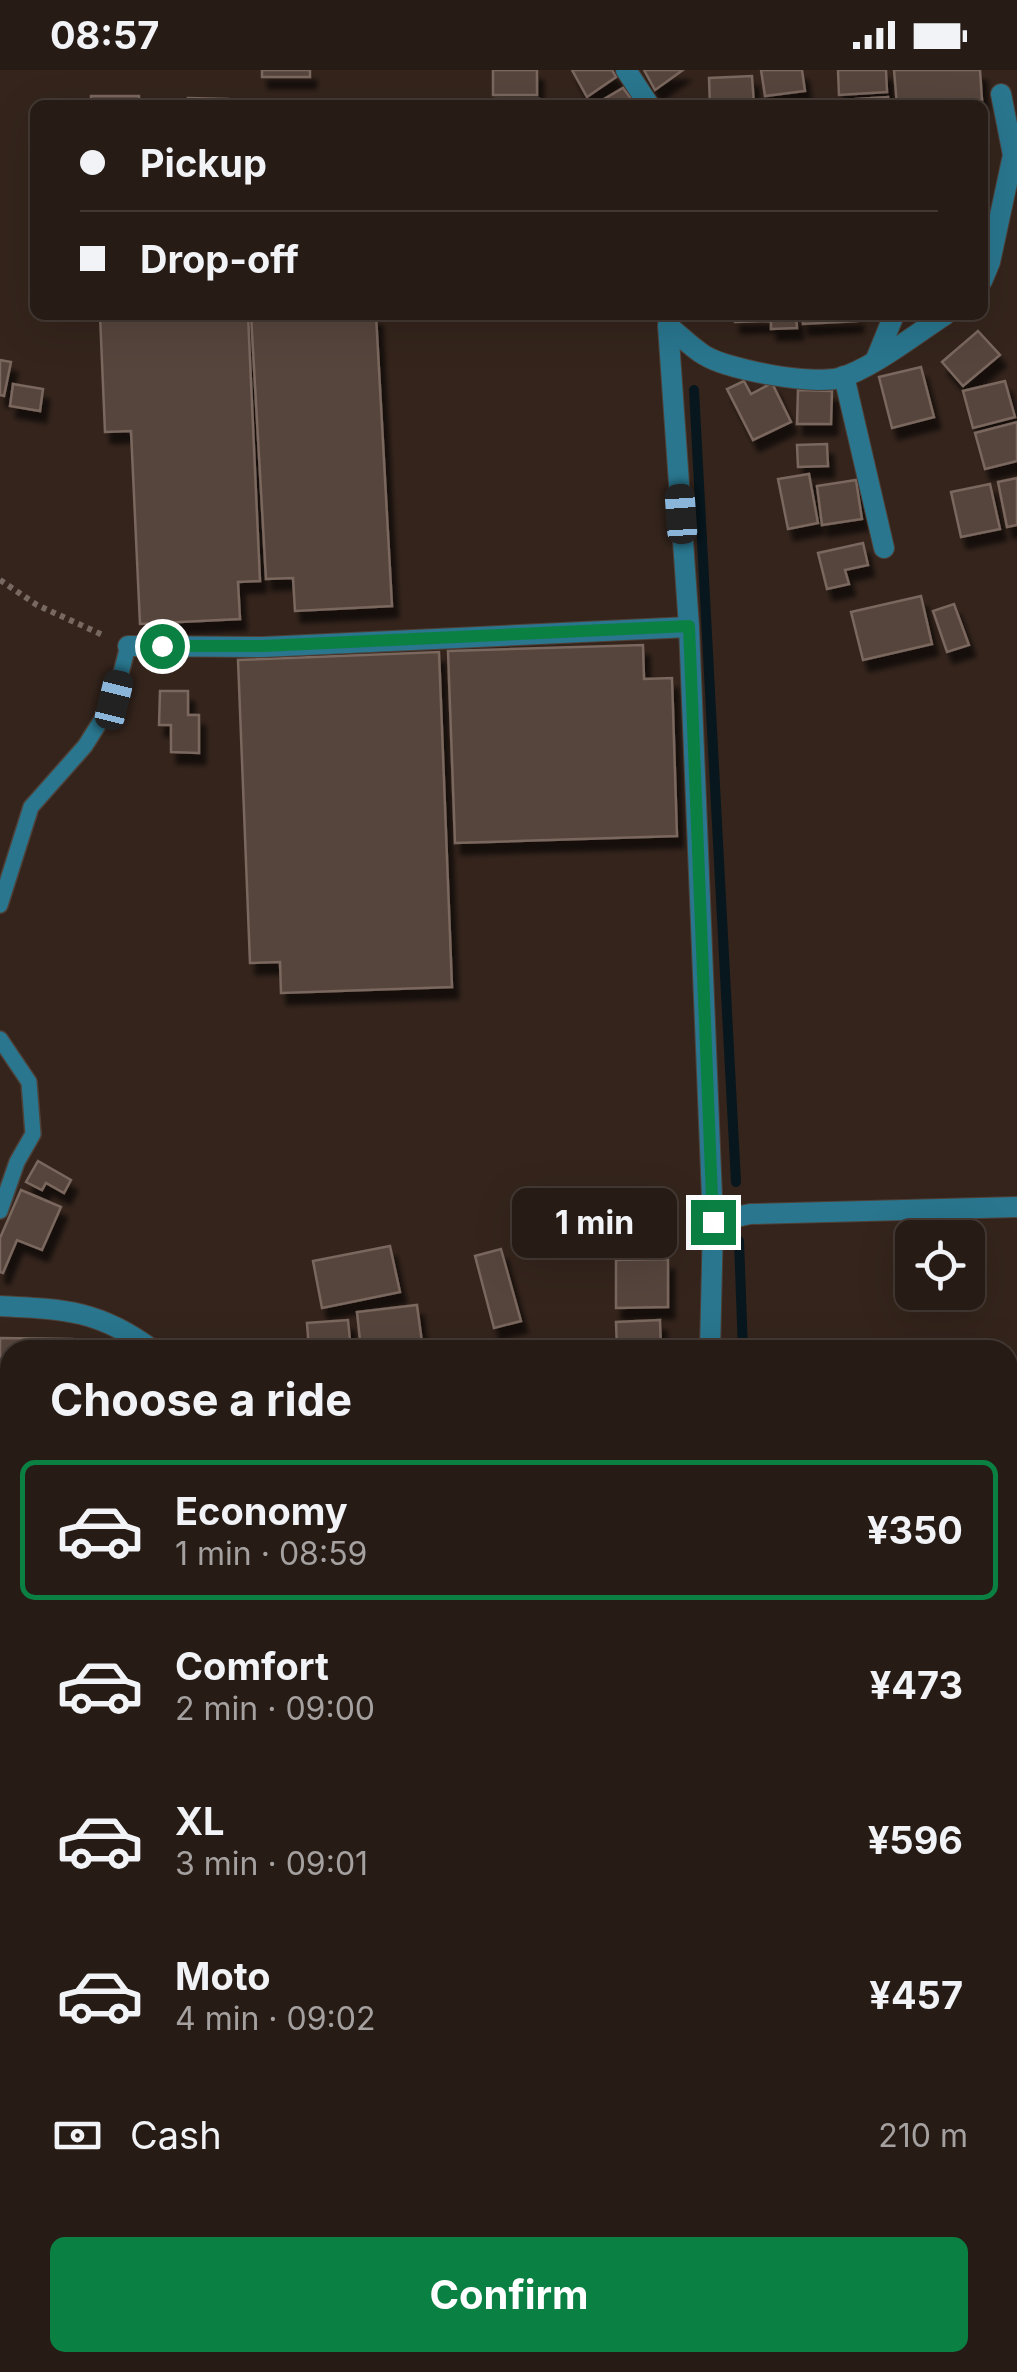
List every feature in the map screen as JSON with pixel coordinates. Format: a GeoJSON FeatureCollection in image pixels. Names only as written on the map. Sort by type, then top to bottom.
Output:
{"type":"FeatureCollection","features":[{"type":"Feature","properties":{"kind":"street"},"geometry":{"type":"LineString","coordinates":[[626,70],[645,100]]}},
{"type":"Feature","properties":{"kind":"street"},"geometry":{"type":"LineString","coordinates":[[988,267],[1013,154],[1001,94]]}},
{"type":"Feature","properties":{"kind":"street"},"geometry":{"type":"LineString","coordinates":[[669,320],[706,356],[748,370],[836,379],[937,320]]}},
{"type":"Feature","properties":{"kind":"street"},"geometry":{"type":"LineString","coordinates":[[669,320],[689,626],[713,1222],[710,1340]]}},
{"type":"Feature","properties":{"kind":"street"},"geometry":{"type":"LineString","coordinates":[[876,359],[892,320]]}},
{"type":"Feature","properties":{"kind":"street"},"geometry":{"type":"LineString","coordinates":[[844,376],[884,548]]}},
{"type":"Feature","properties":{"kind":"street"},"geometry":{"type":"LineString","coordinates":[[128,646],[263,646],[689,626]]}},
{"type":"Feature","properties":{"kind":"street"},"geometry":{"type":"LineString","coordinates":[[713,1222],[750,1214],[1017,1206]]}},
{"type":"Feature","properties":{"kind":"street"},"geometry":{"type":"LineString","coordinates":[[0,1306],[71,1309],[124,1328],[140,1340]]}},
{"type":"Feature","properties":{"kind":"lane"},"geometry":{"type":"LineString","coordinates":[[0,905],[31,807],[84,746],[114,700],[128,646]]}},
{"type":"Feature","properties":{"kind":"lane"},"geometry":{"type":"LineString","coordinates":[[0,1040],[30,1082],[33,1134],[17,1162],[0,1211]]}},
{"type":"Feature","properties":{"kind":"path"},"geometry":{"type":"LineString","coordinates":[[0,580],[37,605],[128,646]]}},
{"type":"Feature","properties":{"kind":"building"},"geometry":{"type":"Polygon","coordinates":[[[262,70],[310,70],[310,77],[262,77],[262,70]]]}},
{"type":"Feature","properties":{"kind":"building"},"geometry":{"type":"Polygon","coordinates":[[[493,70],[537,70],[537,95],[493,95],[493,70]]]}},
{"type":"Feature","properties":{"kind":"building"},"geometry":{"type":"Polygon","coordinates":[[[572,70],[612,70],[616,77],[587,97],[572,70]]]}},
{"type":"Feature","properties":{"kind":"building"},"geometry":{"type":"Polygon","coordinates":[[[644,70],[683,70],[655,90],[644,70]]]}},
{"type":"Feature","properties":{"kind":"building"},"geometry":{"type":"Polygon","coordinates":[[[761,70],[802,70],[805,91],[765,96],[761,70]]]}},
{"type":"Feature","properties":{"kind":"building"},"geometry":{"type":"Polygon","coordinates":[[[838,70],[886,70],[887,92],[839,95],[838,70]]]}},
{"type":"Feature","properties":{"kind":"building"},"geometry":{"type":"Polygon","coordinates":[[[894,70],[980,70],[982,100],[897,100],[894,70]]]}},
{"type":"Feature","properties":{"kind":"building"},"geometry":{"type":"Polygon","coordinates":[[[752,76],[754,100],[710,100],[709,78],[752,76]]]}},
{"type":"Feature","properties":{"kind":"building"},"geometry":{"type":"Polygon","coordinates":[[[623,88],[632,100],[603,100],[623,88]]]}},
{"type":"Feature","properties":{"kind":"building"},"geometry":{"type":"Polygon","coordinates":[[[91,96],[139,96],[139,100],[91,100],[91,96]]]}},
{"type":"Feature","properties":{"kind":"building"},"geometry":{"type":"Polygon","coordinates":[[[888,97],[888,100],[843,100],[888,97]]]}},
{"type":"Feature","properties":{"kind":"building"},"geometry":{"type":"Polygon","coordinates":[[[100,320],[248,320],[260,581],[238,582],[240,619],[140,624],[131,431],[105,432],[100,320]]]}},
{"type":"Feature","properties":{"kind":"building"},"geometry":{"type":"Polygon","coordinates":[[[251,320],[376,320],[392,606],[295,611],[293,578],[266,579],[251,320]]]}},
{"type":"Feature","properties":{"kind":"building"},"geometry":{"type":"Polygon","coordinates":[[[796,320],[797,328],[771,329],[771,321],[735,322],[796,320]]]}},
{"type":"Feature","properties":{"kind":"building"},"geometry":{"type":"Polygon","coordinates":[[[803,320],[857,320],[857,321],[803,324],[803,320]]]}},
{"type":"Feature","properties":{"kind":"building"},"geometry":{"type":"Polygon","coordinates":[[[978,331],[1000,355],[963,386],[942,362],[978,331]]]}},
{"type":"Feature","properties":{"kind":"building"},"geometry":{"type":"Polygon","coordinates":[[[0,360],[11,362],[4,396],[0,395],[0,360]]]}},
{"type":"Feature","properties":{"kind":"building"},"geometry":{"type":"Polygon","coordinates":[[[921,367],[934,417],[892,428],[879,377],[921,367]]]}},
{"type":"Feature","properties":{"kind":"building"},"geometry":{"type":"Polygon","coordinates":[[[744,381],[751,394],[772,383],[791,422],[753,440],[727,389],[744,381]]]}},
{"type":"Feature","properties":{"kind":"building"},"geometry":{"type":"Polygon","coordinates":[[[1005,381],[1015,417],[973,428],[963,391],[1005,381]]]}},
{"type":"Feature","properties":{"kind":"building"},"geometry":{"type":"Polygon","coordinates":[[[13,384],[43,389],[40,411],[10,406],[13,384]]]}},
{"type":"Feature","properties":{"kind":"building"},"geometry":{"type":"Polygon","coordinates":[[[798,390],[832,391],[831,424],[797,424],[798,390]]]}},
{"type":"Feature","properties":{"kind":"building"},"geometry":{"type":"Polygon","coordinates":[[[1017,422],[1017,461],[985,469],[975,433],[1017,422]]]}},
{"type":"Feature","properties":{"kind":"building"},"geometry":{"type":"Polygon","coordinates":[[[827,444],[828,466],[798,467],[797,445],[827,444]]]}},
{"type":"Feature","properties":{"kind":"building"},"geometry":{"type":"Polygon","coordinates":[[[809,474],[818,523],[788,529],[778,479],[809,474]]]}},
{"type":"Feature","properties":{"kind":"building"},"geometry":{"type":"Polygon","coordinates":[[[1017,478],[1017,525],[1007,527],[998,482],[1017,478]]]}},
{"type":"Feature","properties":{"kind":"building"},"geometry":{"type":"Polygon","coordinates":[[[856,480],[862,519],[822,525],[817,486],[856,480]]]}},
{"type":"Feature","properties":{"kind":"building"},"geometry":{"type":"Polygon","coordinates":[[[990,484],[1000,529],[961,537],[951,492],[990,484]]]}},
{"type":"Feature","properties":{"kind":"building"},"geometry":{"type":"Polygon","coordinates":[[[863,543],[868,565],[845,570],[849,584],[827,589],[818,553],[863,543]]]}},
{"type":"Feature","properties":{"kind":"building"},"geometry":{"type":"Polygon","coordinates":[[[921,596],[932,644],[863,660],[851,612],[921,596]]]}},
{"type":"Feature","properties":{"kind":"building"},"geometry":{"type":"Polygon","coordinates":[[[954,604],[969,645],[947,652],[933,611],[954,604]]]}},
{"type":"Feature","properties":{"kind":"building"},"geometry":{"type":"Polygon","coordinates":[[[643,645],[644,679],[672,678],[677,836],[455,843],[448,651],[643,645]]]}},
{"type":"Feature","properties":{"kind":"building"},"geometry":{"type":"Polygon","coordinates":[[[439,652],[452,987],[281,993],[280,962],[250,963],[238,660],[439,652]]]}},
{"type":"Feature","properties":{"kind":"building"},"geometry":{"type":"Polygon","coordinates":[[[160,691],[188,691],[188,715],[199,715],[199,753],[171,752],[171,725],[159,725],[160,691]]]}},
{"type":"Feature","properties":{"kind":"building"},"geometry":{"type":"Polygon","coordinates":[[[38,1161],[71,1180],[64,1193],[46,1183],[42,1190],[26,1182],[38,1161]]]}},
{"type":"Feature","properties":{"kind":"building"},"geometry":{"type":"Polygon","coordinates":[[[21,1190],[61,1207],[42,1250],[17,1240],[3,1273],[0,1238],[21,1190]]]}},
{"type":"Feature","properties":{"kind":"building"},"geometry":{"type":"Polygon","coordinates":[[[390,1246],[400,1292],[322,1308],[313,1261],[390,1246]]]}},
{"type":"Feature","properties":{"kind":"building"},"geometry":{"type":"Polygon","coordinates":[[[501,1249],[521,1321],[494,1328],[475,1256],[501,1249]]]}},
{"type":"Feature","properties":{"kind":"building"},"geometry":{"type":"Polygon","coordinates":[[[668,1259],[668,1307],[616,1308],[616,1260],[668,1259]]]}},
{"type":"Feature","properties":{"kind":"building"},"geometry":{"type":"Polygon","coordinates":[[[417,1305],[422,1340],[360,1340],[357,1312],[417,1305]]]}},
{"type":"Feature","properties":{"kind":"building"},"geometry":{"type":"Polygon","coordinates":[[[348,1320],[350,1340],[308,1340],[307,1323],[348,1320]]]}},
{"type":"Feature","properties":{"kind":"building"},"geometry":{"type":"Polygon","coordinates":[[[660,1320],[661,1340],[617,1340],[616,1322],[660,1320]]]}},
{"type":"Feature","properties":{"kind":"building"},"geometry":{"type":"Polygon","coordinates":[[[0,1338],[72,1339],[72,1340],[0,1338]]]}},
{"type":"Feature","properties":{"kind":"waterway"},"geometry":{"type":"LineString","coordinates":[[694,390],[736,1182]]}},
{"type":"Feature","properties":{"kind":"waterway"},"geometry":{"type":"LineString","coordinates":[[739,1241],[743,1340]]}},
{"type":"Feature","properties":{"kind":"route"},"geometry":{"type":"LineString","coordinates":[[162,646],[263,646],[689,626],[713,1222]]}}]}
